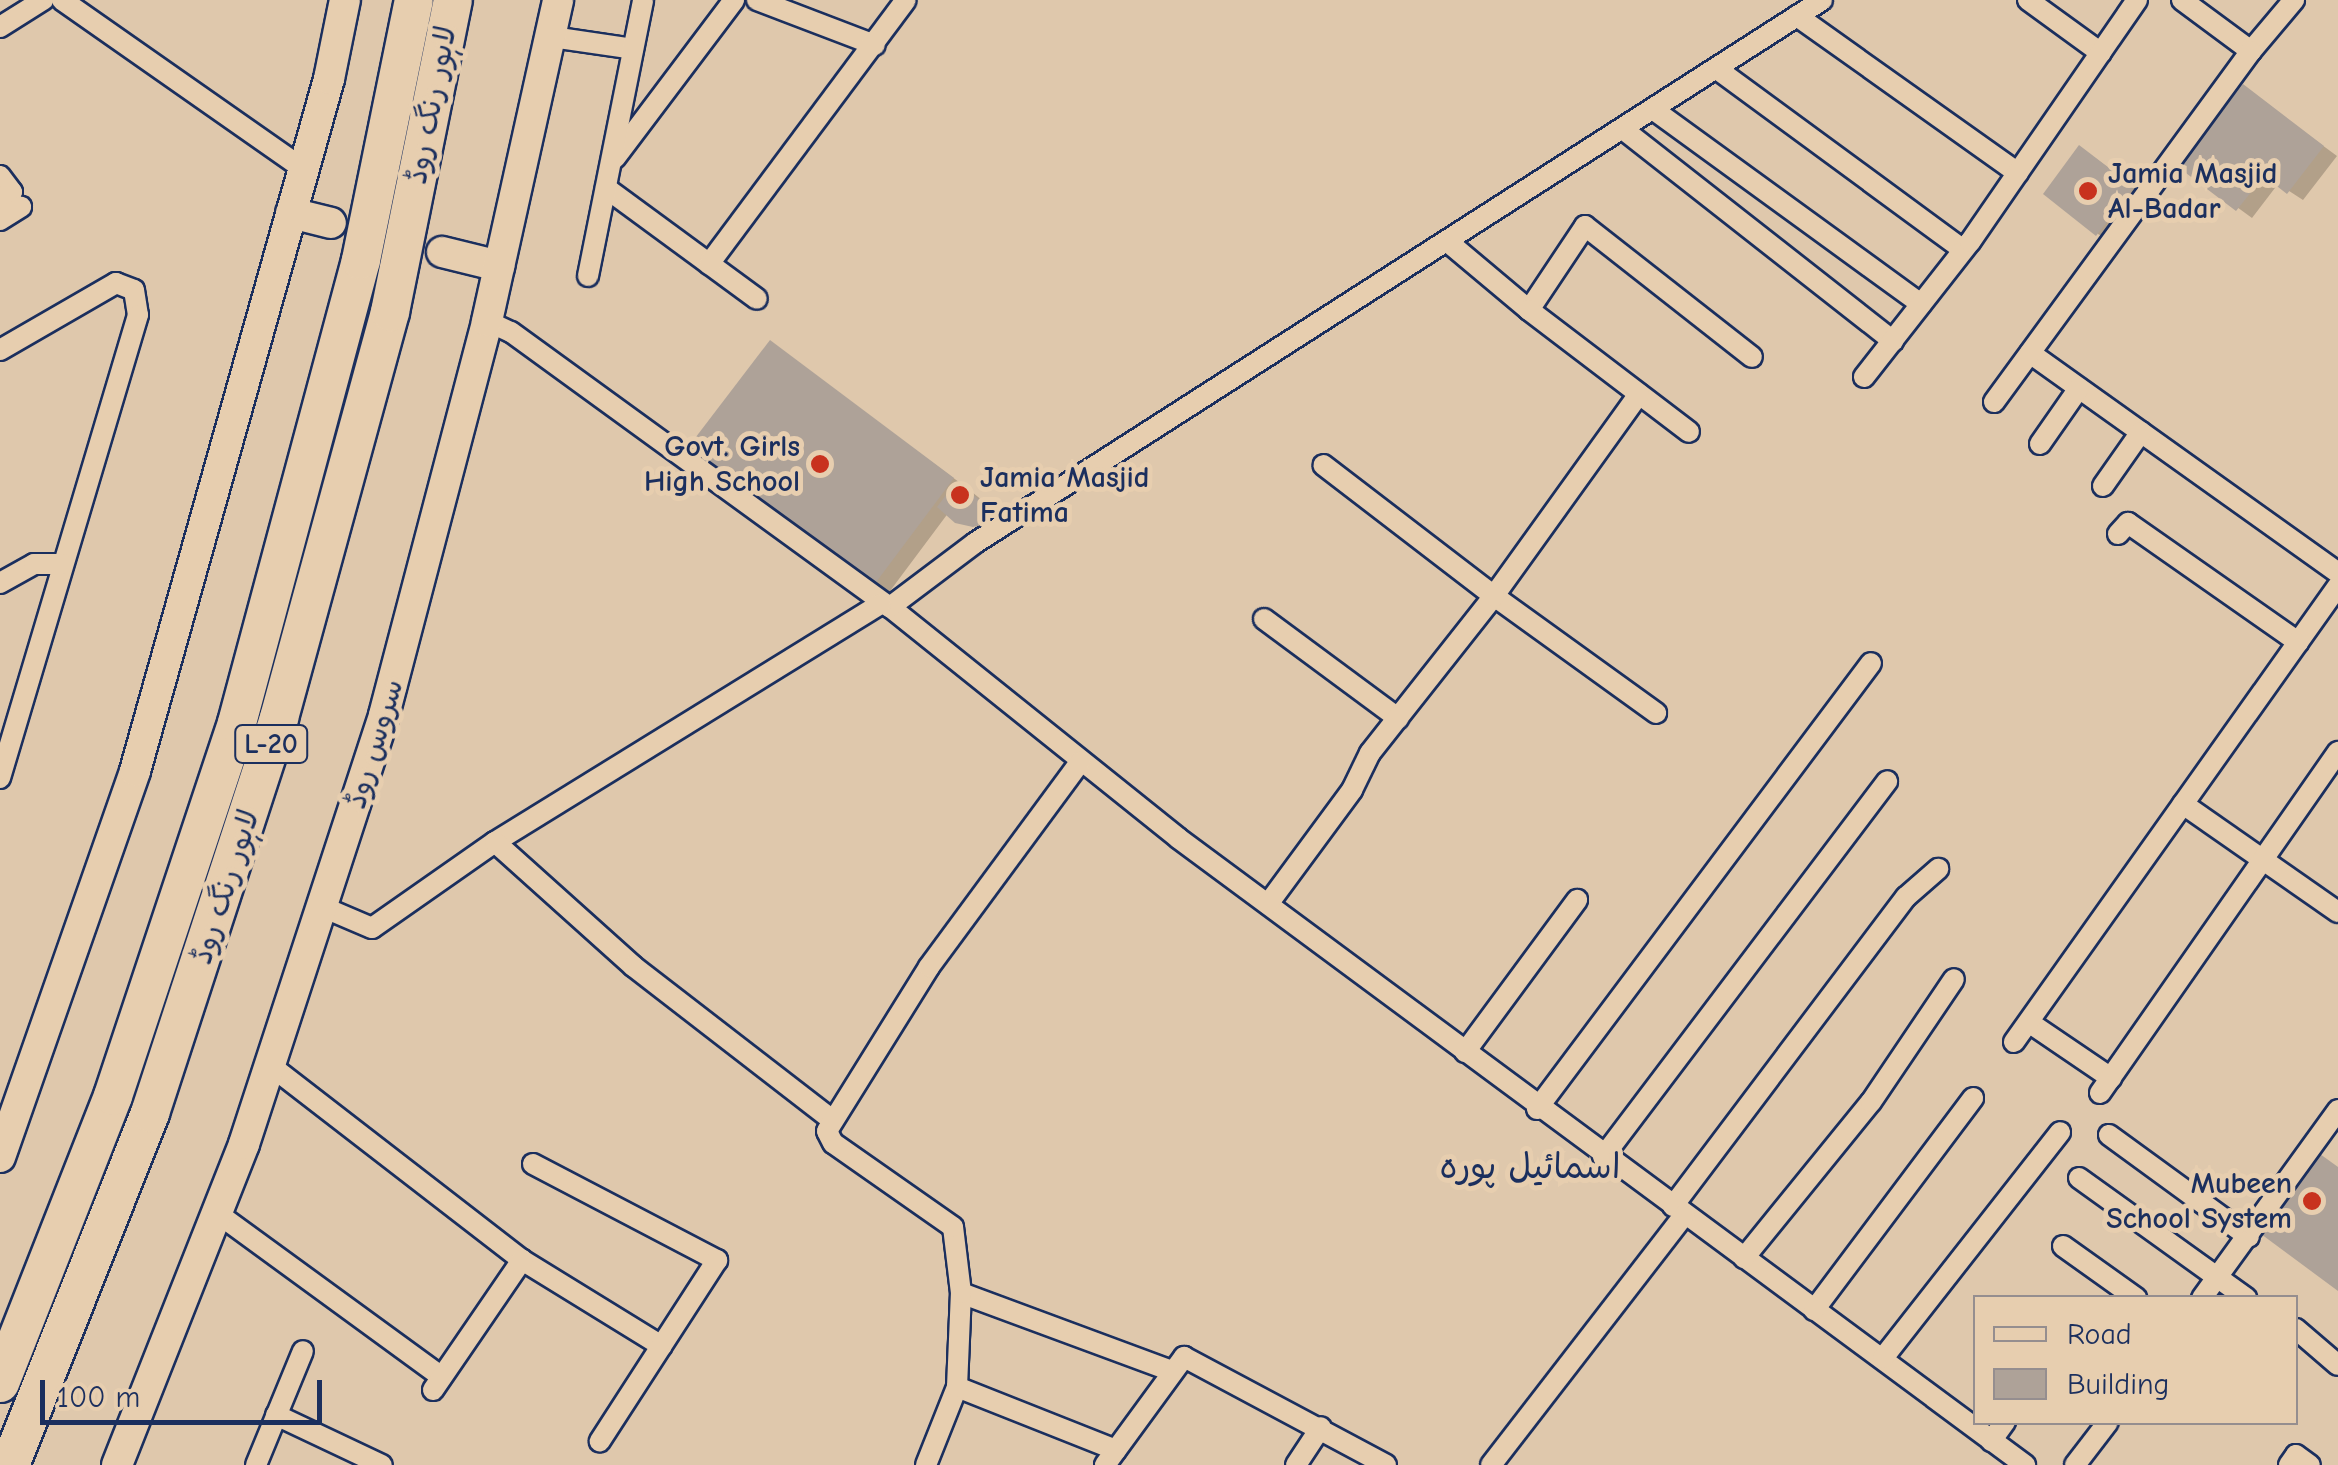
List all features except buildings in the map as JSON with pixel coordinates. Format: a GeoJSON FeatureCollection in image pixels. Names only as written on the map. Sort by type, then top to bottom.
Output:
{"type":"FeatureCollection","features":[{"type":"Feature","properties":{"kind":"highway","name":"لاہور رنگ روڈ"},"geometry":{"type":"LineString","coordinates":[[0,1383],[114,1096],[237,724],[352,297],[414,0]]}},
{"type":"Feature","properties":{"kind":"highway","name":"لاہور رنگ روڈ"},"geometry":{"type":"LineString","coordinates":[[10,1465],[150,1113],[279,718],[390,312],[453,0]]}},
{"type":"Feature","properties":{"kind":"street"},"geometry":{"type":"LineString","coordinates":[[0,27],[44,0]]}},
{"type":"Feature","properties":{"kind":"street"},"geometry":{"type":"LineString","coordinates":[[0,1157],[135,771],[291,213],[345,0]]}},
{"type":"Feature","properties":{"kind":"street","name":"سروس روڈ"},"geometry":{"type":"LineString","coordinates":[[117,1465],[218,1213],[325,908],[438,520],[558,0]]}},
{"type":"Feature","properties":{"kind":"street"},"geometry":{"type":"LineString","coordinates":[[588,276],[643,0]]}},
{"type":"Feature","properties":{"kind":"street"},"geometry":{"type":"LineString","coordinates":[[612,163],[734,0]]}},
{"type":"Feature","properties":{"kind":"street"},"geometry":{"type":"LineString","coordinates":[[756,0],[875,44]]}},
{"type":"Feature","properties":{"kind":"street"},"geometry":{"type":"LineString","coordinates":[[709,264],[906,0]]}},
{"type":"Feature","properties":{"kind":"street"},"geometry":{"type":"LineString","coordinates":[[325,908],[372,928],[495,842],[886,606],[992,532],[1822,0]]}},
{"type":"Feature","properties":{"kind":"street"},"geometry":{"type":"LineString","coordinates":[[2028,0],[2100,54]]}},
{"type":"Feature","properties":{"kind":"street"},"geometry":{"type":"LineString","coordinates":[[1864,377],[1964,250],[2138,0]]}},
{"type":"Feature","properties":{"kind":"street"},"geometry":{"type":"LineString","coordinates":[[2182,0],[2251,51]]}},
{"type":"Feature","properties":{"kind":"street"},"geometry":{"type":"LineString","coordinates":[[1994,402],[2251,51],[2294,0]]}},
{"type":"Feature","properties":{"kind":"street"},"geometry":{"type":"LineString","coordinates":[[67,2],[302,168]]}},
{"type":"Feature","properties":{"kind":"street"},"geometry":{"type":"LineString","coordinates":[[1797,16],[2018,173]]}},
{"type":"Feature","properties":{"kind":"street"},"geometry":{"type":"LineString","coordinates":[[552,37],[634,49]]}},
{"type":"Feature","properties":{"kind":"street"},"geometry":{"type":"LineString","coordinates":[[1717,69],[1964,250]]}},
{"type":"Feature","properties":{"kind":"street"},"geometry":{"type":"LineString","coordinates":[[1654,110],[1922,304]]}},
{"type":"Feature","properties":{"kind":"street"},"geometry":{"type":"LineString","coordinates":[[1624,130],[1893,341]]}},
{"type":"Feature","properties":{"kind":"street"},"geometry":{"type":"LineString","coordinates":[[0,176],[12,192],[0,199]]}},
{"type":"Feature","properties":{"kind":"street"},"geometry":{"type":"LineString","coordinates":[[606,188],[756,299]]}},
{"type":"Feature","properties":{"kind":"street"},"geometry":{"type":"LineString","coordinates":[[0,220],[21,208]]}},
{"type":"Feature","properties":{"kind":"street"},"geometry":{"type":"LineString","coordinates":[[291,213],[331,223]]}},
{"type":"Feature","properties":{"kind":"street"},"geometry":{"type":"LineString","coordinates":[[1529,310],[1585,226],[1752,357]]}},
{"type":"Feature","properties":{"kind":"street"},"geometry":{"type":"LineString","coordinates":[[1448,242],[1529,310],[1690,432]]}},
{"type":"Feature","properties":{"kind":"street"},"geometry":{"type":"LineString","coordinates":[[442,252],[498,266]]}},
{"type":"Feature","properties":{"kind":"street"},"geometry":{"type":"LineString","coordinates":[[0,350],[116,283],[134,290],[138,315],[0,778]]}},
{"type":"Feature","properties":{"kind":"street"},"geometry":{"type":"LineString","coordinates":[[487,321],[511,332],[886,606],[1080,762],[1538,1108],[2025,1465]]}},
{"type":"Feature","properties":{"kind":"street"},"geometry":{"type":"LineString","coordinates":[[2030,353],[2338,573]]}},
{"type":"Feature","properties":{"kind":"street"},"geometry":{"type":"LineString","coordinates":[[2040,444],[2079,388]]}},
{"type":"Feature","properties":{"kind":"street"},"geometry":{"type":"LineString","coordinates":[[1268,904],[1398,718],[1494,596],[1640,394]]}},
{"type":"Feature","properties":{"kind":"street"},"geometry":{"type":"LineString","coordinates":[[2103,486],[2141,432]]}},
{"type":"Feature","properties":{"kind":"street"},"geometry":{"type":"LineString","coordinates":[[1323,465],[1494,596],[1656,712]]}},
{"type":"Feature","properties":{"kind":"street"},"geometry":{"type":"LineString","coordinates":[[2118,534],[2128,522],[2298,642]]}},
{"type":"Feature","properties":{"kind":"street"},"geometry":{"type":"LineString","coordinates":[[0,583],[34,564],[63,564]]}},
{"type":"Feature","properties":{"kind":"street"},"geometry":{"type":"LineString","coordinates":[[2014,1042],[2338,586]]}},
{"type":"Feature","properties":{"kind":"street"},"geometry":{"type":"LineString","coordinates":[[1264,619],[1398,718]]}},
{"type":"Feature","properties":{"kind":"street"},"geometry":{"type":"LineString","coordinates":[[1538,1108],[1870,663]]}},
{"type":"Feature","properties":{"kind":"street"},"geometry":{"type":"LineString","coordinates":[[2030,1023],[2106,1086],[2338,752]]}},
{"type":"Feature","properties":{"kind":"street"},"geometry":{"type":"LineString","coordinates":[[926,1465],[956,1386],[961,1293],[953,1227],[834,1143],[827,1131],[831,1118],[929,967],[1080,762]]}},
{"type":"Feature","properties":{"kind":"street"},"geometry":{"type":"LineString","coordinates":[[1604,1156],[1886,781]]}},
{"type":"Feature","properties":{"kind":"street"},"geometry":{"type":"LineString","coordinates":[[2183,804],[2338,912]]}},
{"type":"Feature","properties":{"kind":"street"},"geometry":{"type":"LineString","coordinates":[[495,842],[634,966],[831,1118]]}},
{"type":"Feature","properties":{"kind":"street"},"geometry":{"type":"LineString","coordinates":[[1491,1465],[1906,897],[1938,869]]}},
{"type":"Feature","properties":{"kind":"street"},"geometry":{"type":"LineString","coordinates":[[1465,1052],[1577,900]]}},
{"type":"Feature","properties":{"kind":"street"},"geometry":{"type":"LineString","coordinates":[[1744,1258],[1871,1102],[1954,980]]}},
{"type":"Feature","properties":{"kind":"street"},"geometry":{"type":"LineString","coordinates":[[271,1066],[522,1260],[662,1346]]}},
{"type":"Feature","properties":{"kind":"street"},"geometry":{"type":"LineString","coordinates":[[1814,1310],[1973,1098]]}},
{"type":"Feature","properties":{"kind":"street"},"geometry":{"type":"LineString","coordinates":[[2204,1295],[2338,1110]]}},
{"type":"Feature","properties":{"kind":"street"},"geometry":{"type":"LineString","coordinates":[[1883,1358],[2060,1132]]}},
{"type":"Feature","properties":{"kind":"street"},"geometry":{"type":"LineString","coordinates":[[2109,1135],[2249,1236]]}},
{"type":"Feature","properties":{"kind":"street"},"geometry":{"type":"LineString","coordinates":[[533,1164],[717,1260],[600,1441]]}},
{"type":"Feature","properties":{"kind":"street"},"geometry":{"type":"LineString","coordinates":[[2079,1178],[2242,1295]]}},
{"type":"Feature","properties":{"kind":"street"},"geometry":{"type":"LineString","coordinates":[[218,1213],[437,1384],[522,1260]]}},
{"type":"Feature","properties":{"kind":"street"},"geometry":{"type":"LineString","coordinates":[[2062,1246],[2132,1295]]}},
{"type":"Feature","properties":{"kind":"street"},"geometry":{"type":"LineString","coordinates":[[961,1293],[1172,1371]]}},
{"type":"Feature","properties":{"kind":"street"},"geometry":{"type":"LineString","coordinates":[[2298,1331],[2338,1364]]}},
{"type":"Feature","properties":{"kind":"street"},"geometry":{"type":"LineString","coordinates":[[256,1465],[303,1351]]}},
{"type":"Feature","properties":{"kind":"street"},"geometry":{"type":"LineString","coordinates":[[956,1386],[1111,1457],[1178,1360],[1192,1359],[1321,1426],[1386,1465]]}},
{"type":"Feature","properties":{"kind":"street"},"geometry":{"type":"LineString","coordinates":[[276,1415],[382,1465]]}},
{"type":"Feature","properties":{"kind":"street"},"geometry":{"type":"LineString","coordinates":[[1991,1441],[2003,1425]]}},
{"type":"Feature","properties":{"kind":"street"},"geometry":{"type":"LineString","coordinates":[[2074,1465],[2106,1425]]}},
{"type":"Feature","properties":{"kind":"street"},"geometry":{"type":"LineString","coordinates":[[1296,1465],[1321,1426]]}},
{"type":"Feature","properties":{"kind":"street"},"geometry":{"type":"LineString","coordinates":[[2289,1465],[2296,1455],[2310,1465]]}},
{"type":"Feature","properties":{"kind":"place","name":"Jamia Masjid Al-Badar"},"geometry":{"type":"Point","coordinates":[2088,191]}},
{"type":"Feature","properties":{"kind":"place","name":"Govt. Girls High School"},"geometry":{"type":"Point","coordinates":[820,464]}},
{"type":"Feature","properties":{"kind":"place","name":"Jamia Masjid Fatima"},"geometry":{"type":"Point","coordinates":[960,495]}},
{"type":"Feature","properties":{"kind":"place","name":"Mubeen School System"},"geometry":{"type":"Point","coordinates":[2312,1201]}},
{"type":"Feature","properties":{"kind":"district","name":"اسمائیل پورہ"},"geometry":{"type":"Point","coordinates":[1530,1167]}}]}
